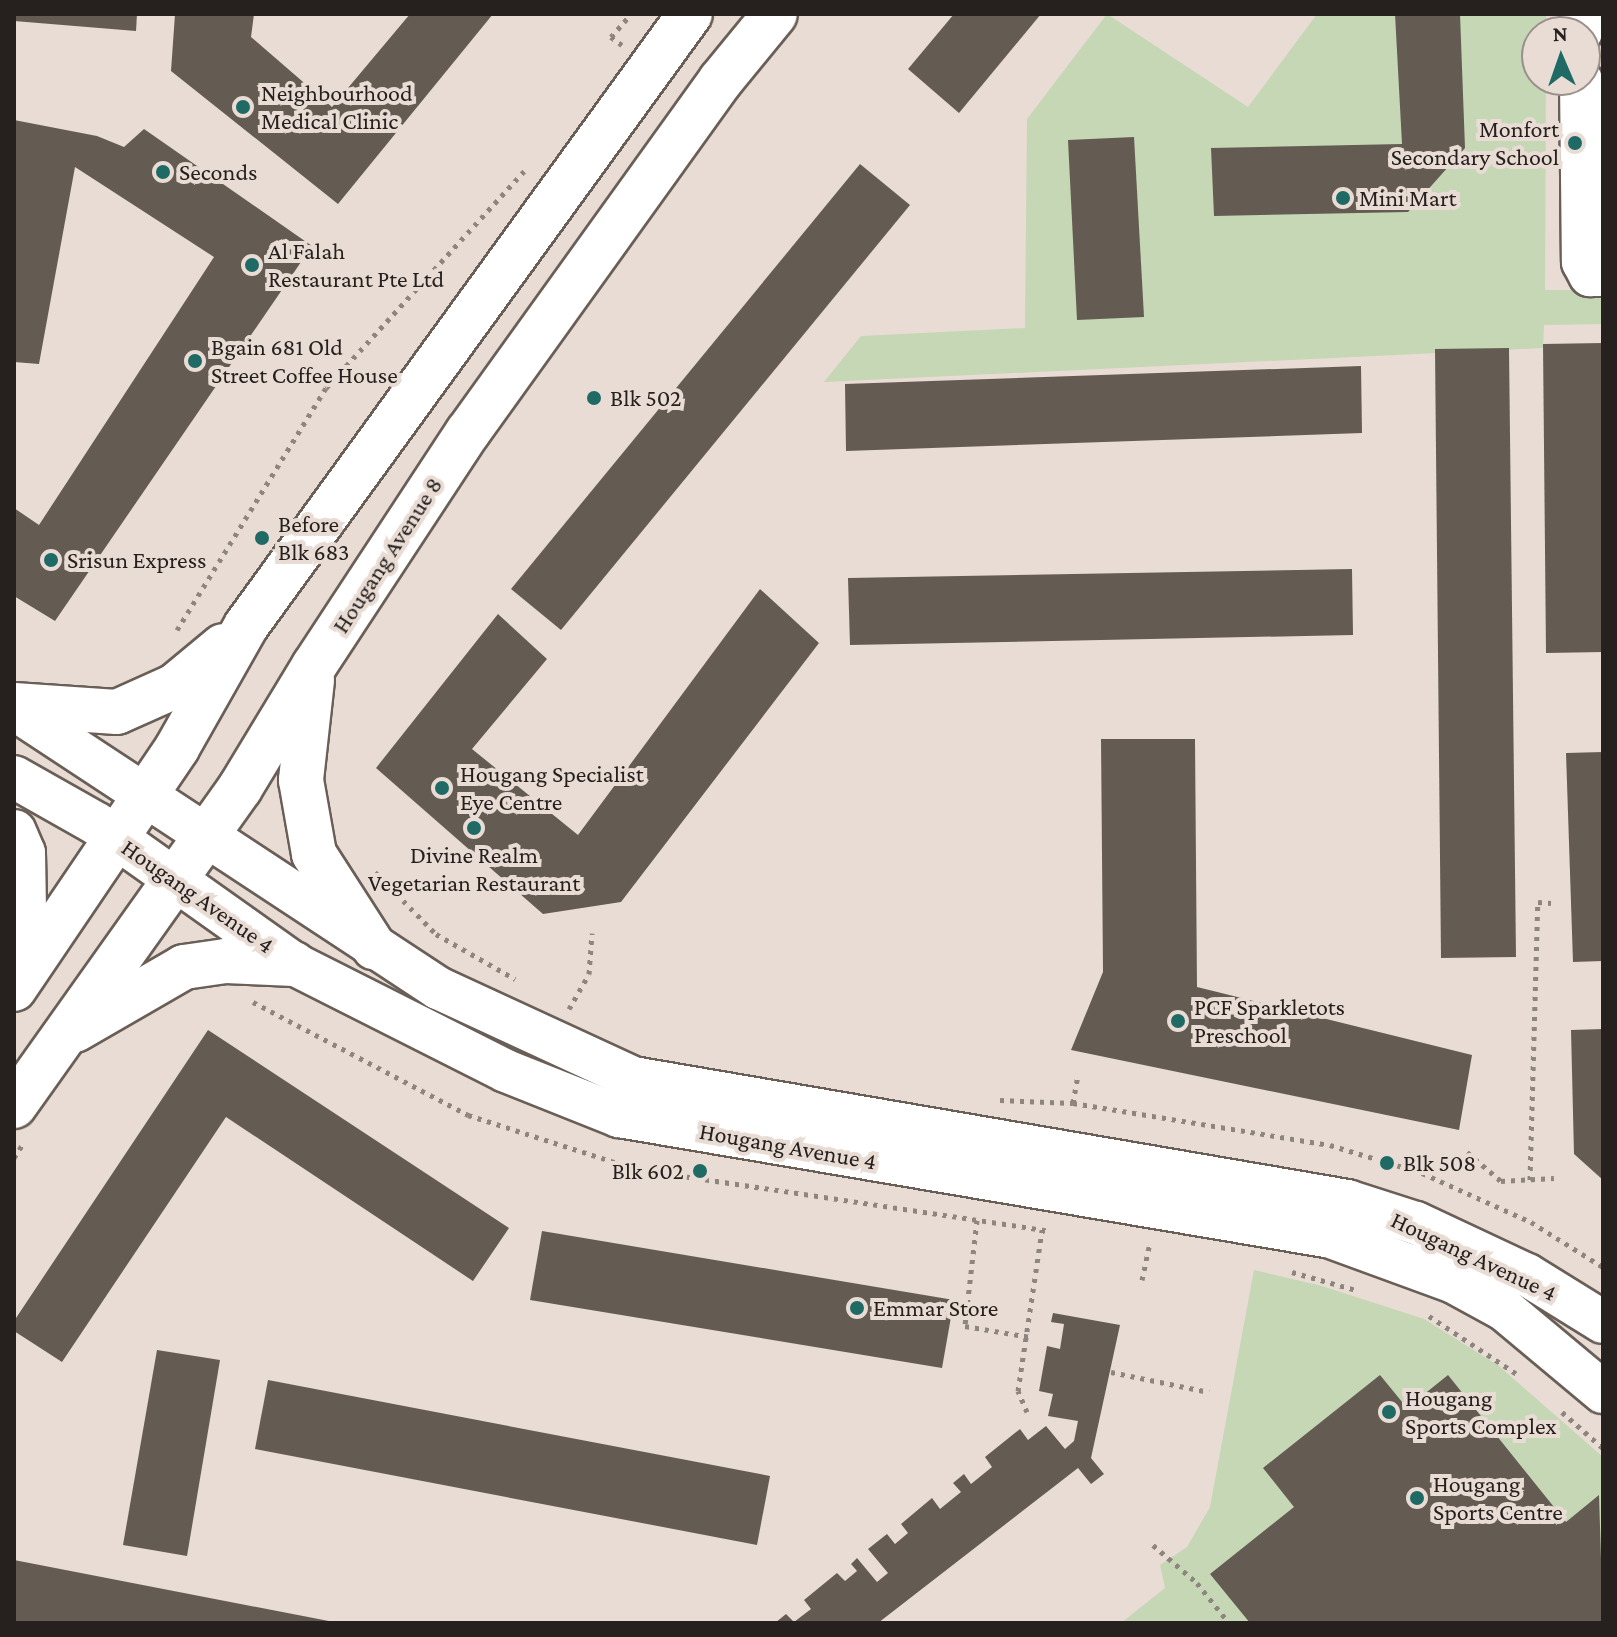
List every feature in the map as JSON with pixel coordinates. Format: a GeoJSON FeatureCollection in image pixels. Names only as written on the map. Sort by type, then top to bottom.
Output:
{"type":"FeatureCollection","features":[{"type":"Feature","properties":{"kind":"main road"},"geometry":{"type":"LineString","coordinates":[[14,989],[144,796],[246,626],[690,14]]}},
{"type":"Feature","properties":{"kind":"main road","name":"Hougang Avenue 8"},"geometry":{"type":"LineString","coordinates":[[14,1106],[207,835],[468,432],[721,80],[775,14]]}},
{"type":"Feature","properties":{"kind":"main road"},"geometry":{"type":"LineString","coordinates":[[14,707],[117,712],[175,686],[246,626]]}},
{"type":"Feature","properties":{"kind":"main road"},"geometry":{"type":"LineString","coordinates":[[314,666],[301,780],[314,854],[374,947]]}},
{"type":"Feature","properties":{"kind":"main road"},"geometry":{"type":"LineString","coordinates":[[14,832],[23,853],[24,913],[14,965]]}},
{"type":"Feature","properties":{"kind":"main road"},"geometry":{"type":"LineString","coordinates":[[66,1035],[184,967],[226,961],[294,964]]}},
{"type":"Feature","properties":{"kind":"street"},"geometry":{"type":"LineString","coordinates":[[1581,96],[1583,262],[1590,275],[1603,275]]}},
{"type":"Feature","properties":{"kind":"street","name":"Hougang Avenue 4"},"geometry":{"type":"LineString","coordinates":[[14,707],[438,988],[543,1019],[633,1078],[1019,1164]]}},
{"type":"Feature","properties":{"kind":"street","name":"Hougang Avenue 4"},"geometry":{"type":"LineString","coordinates":[[14,777],[117,838],[294,964],[506,1071],[619,1116],[1019,1164],[1245,1201],[1347,1201],[1416,1223],[1527,1275],[1603,1322]]}},
{"type":"Feature","properties":{"kind":"street","name":"Hougang Avenue 4"},"geometry":{"type":"LineString","coordinates":[[1245,1201],[1331,1237],[1454,1282],[1505,1310],[1603,1392]]}},
{"type":"Feature","properties":{"kind":"path"},"geometry":{"type":"LineString","coordinates":[[611,37],[631,14]]}},
{"type":"Feature","properties":{"kind":"path"},"geometry":{"type":"LineString","coordinates":[[170,636],[326,388],[536,158]]}},
{"type":"Feature","properties":{"kind":"path"},"geometry":{"type":"LineString","coordinates":[[369,866],[436,934],[528,986]]}},
{"type":"Feature","properties":{"kind":"path"},"geometry":{"type":"LineString","coordinates":[[1530,1180],[1538,902],[1551,903]]}},
{"type":"Feature","properties":{"kind":"path"},"geometry":{"type":"LineString","coordinates":[[543,1019],[568,1011],[589,974],[592,933]]}},
{"type":"Feature","properties":{"kind":"path"},"geometry":{"type":"LineString","coordinates":[[243,997],[468,1115],[636,1169],[1058,1232]]}},
{"type":"Feature","properties":{"kind":"path"},"geometry":{"type":"LineString","coordinates":[[543,1019],[568,1011],[579,1017]]}},
{"type":"Feature","properties":{"kind":"path"},"geometry":{"type":"LineString","coordinates":[[1073,1103],[1078,1076]]}},
{"type":"Feature","properties":{"kind":"path"},"geometry":{"type":"LineString","coordinates":[[997,1100],[1073,1103],[1330,1145],[1422,1173],[1531,1222],[1603,1267]]}},
{"type":"Feature","properties":{"kind":"path"},"geometry":{"type":"LineString","coordinates":[[1467,1152],[1501,1181],[1554,1178]]}},
{"type":"Feature","properties":{"kind":"path"},"geometry":{"type":"LineString","coordinates":[[977,1220],[965,1326],[1030,1337]]}},
{"type":"Feature","properties":{"kind":"path"},"geometry":{"type":"LineString","coordinates":[[1027,1412],[1018,1391],[1030,1337],[1042,1230]]}},
{"type":"Feature","properties":{"kind":"path"},"geometry":{"type":"LineString","coordinates":[[1134,1243],[1163,1249]]}},
{"type":"Feature","properties":{"kind":"path"},"geometry":{"type":"LineString","coordinates":[[1142,1280],[1149,1246]]}},
{"type":"Feature","properties":{"kind":"path"},"geometry":{"type":"LineString","coordinates":[[1280,1268],[1366,1293]]}},
{"type":"Feature","properties":{"kind":"path"},"geometry":{"type":"LineString","coordinates":[[1416,1311],[1524,1380]]}},
{"type":"Feature","properties":{"kind":"path"},"geometry":{"type":"LineString","coordinates":[[1111,1372],[1209,1392]]}},
{"type":"Feature","properties":{"kind":"path"},"geometry":{"type":"LineString","coordinates":[[1557,1407],[1603,1448]]}},
{"type":"Feature","properties":{"kind":"path"},"geometry":{"type":"LineString","coordinates":[[1153,1545],[1197,1583],[1229,1623]]}},
{"type":"Feature","properties":{"kind":"green space"},"geometry":{"type":"Polygon","coordinates":[[[1107,14],[1248,107],[1317,14],[1546,14],[1521,16],[1521,96],[1546,96],[1545,290],[1603,290],[1603,324],[1544,325],[1543,348],[824,382],[861,336],[1025,328],[1027,119],[1107,14]]]}},
{"type":"Feature","properties":{"kind":"green space","name":"Hougang Sports Complex"},"geometry":{"type":"Polygon","coordinates":[[[1254,1270],[1322,1286],[1424,1319],[1499,1366],[1603,1457],[1603,1623],[1121,1623],[1165,1588],[1160,1565],[1187,1547],[1210,1507],[1254,1270]]]}},
{"type":"Feature","properties":{"kind":"building"},"geometry":{"type":"Polygon","coordinates":[[[14,14],[137,14],[136,31],[14,21],[14,14]]]}},
{"type":"Feature","properties":{"kind":"building"},"geometry":{"type":"Polygon","coordinates":[[[175,14],[254,14],[251,37],[332,107],[410,14],[493,14],[338,204],[171,71],[175,14]]]}},
{"type":"Feature","properties":{"kind":"building"},"geometry":{"type":"Polygon","coordinates":[[[954,14],[1041,14],[959,113],[908,69],[954,14]]]}},
{"type":"Feature","properties":{"kind":"building"},"geometry":{"type":"Polygon","coordinates":[[[1395,14],[1460,14],[1465,148],[1408,212],[1214,216],[1211,148],[1402,144],[1395,14]]]}},
{"type":"Feature","properties":{"kind":"building"},"geometry":{"type":"Polygon","coordinates":[[[14,120],[97,136],[124,147],[144,129],[312,246],[55,621],[14,596],[14,508],[39,525],[214,257],[75,167],[39,364],[14,362],[14,120]]]}},
{"type":"Feature","properties":{"kind":"building"},"geometry":{"type":"Polygon","coordinates":[[[1134,137],[1144,317],[1077,320],[1068,140],[1134,137]]]}},
{"type":"Feature","properties":{"kind":"building"},"geometry":{"type":"Polygon","coordinates":[[[860,164],[910,205],[561,630],[511,589],[860,164]]]}},
{"type":"Feature","properties":{"kind":"building"},"geometry":{"type":"Polygon","coordinates":[[[1603,343],[1603,652],[1546,653],[1543,344],[1603,343]]]}},
{"type":"Feature","properties":{"kind":"building"},"geometry":{"type":"Polygon","coordinates":[[[1509,348],[1516,957],[1441,958],[1435,349],[1509,348]]]}},
{"type":"Feature","properties":{"kind":"building"},"geometry":{"type":"Polygon","coordinates":[[[1361,366],[1362,433],[846,451],[845,384],[1361,366]]]}},
{"type":"Feature","properties":{"kind":"building"},"geometry":{"type":"Polygon","coordinates":[[[1352,569],[1353,635],[850,645],[848,578],[1352,569]]]}},
{"type":"Feature","properties":{"kind":"building"},"geometry":{"type":"Polygon","coordinates":[[[760,589],[819,643],[621,902],[543,914],[376,768],[498,614],[547,659],[472,749],[578,835],[760,589]]]}},
{"type":"Feature","properties":{"kind":"building"},"geometry":{"type":"Polygon","coordinates":[[[1101,739],[1195,739],[1197,987],[1472,1055],[1459,1130],[1071,1050],[1103,972],[1101,739]]]}},
{"type":"Feature","properties":{"kind":"building"},"geometry":{"type":"Polygon","coordinates":[[[1603,752],[1603,961],[1573,962],[1566,753],[1603,752]]]}},
{"type":"Feature","properties":{"kind":"building"},"geometry":{"type":"Polygon","coordinates":[[[1603,1029],[1603,1180],[1574,1154],[1571,1030],[1603,1029]]]}},
{"type":"Feature","properties":{"kind":"building"},"geometry":{"type":"Polygon","coordinates":[[[208,1030],[509,1228],[473,1281],[226,1117],[62,1362],[14,1331],[14,1321],[208,1030]]]}},
{"type":"Feature","properties":{"kind":"building"},"geometry":{"type":"Polygon","coordinates":[[[542,1231],[954,1300],[942,1368],[530,1300],[542,1231]]]}},
{"type":"Feature","properties":{"kind":"building"},"geometry":{"type":"Polygon","coordinates":[[[1053,1313],[1120,1325],[1091,1458],[1104,1474],[1091,1484],[1078,1468],[878,1623],[775,1623],[786,1614],[794,1622],[811,1609],[804,1600],[837,1573],[845,1581],[857,1571],[851,1564],[857,1558],[877,1582],[888,1573],[868,1549],[887,1534],[895,1544],[908,1533],[901,1524],[932,1498],[940,1509],[961,1492],[953,1483],[964,1474],[971,1484],[992,1467],[985,1457],[1020,1429],[1028,1440],[1046,1426],[1065,1449],[1074,1441],[1078,1421],[1048,1416],[1053,1394],[1039,1391],[1047,1346],[1060,1349],[1064,1324],[1051,1322],[1053,1313]]]}},
{"type":"Feature","properties":{"kind":"building"},"geometry":{"type":"Polygon","coordinates":[[[157,1350],[220,1360],[187,1556],[123,1545],[157,1350]]]}},
{"type":"Feature","properties":{"kind":"building","name":"Hougang Sports Centre"},"geometry":{"type":"Polygon","coordinates":[[[1380,1375],[1407,1408],[1448,1375],[1566,1522],[1599,1495],[1603,1623],[1250,1623],[1210,1574],[1294,1507],[1263,1468],[1380,1375]]]}},
{"type":"Feature","properties":{"kind":"building"},"geometry":{"type":"Polygon","coordinates":[[[268,1380],[770,1476],[757,1545],[255,1449],[268,1380]]]}},
{"type":"Feature","properties":{"kind":"building"},"geometry":{"type":"Polygon","coordinates":[[[14,1560],[334,1622],[334,1623],[14,1623],[14,1560]]]}},
{"type":"Feature","properties":{"kind":"place","name":"Neighbourhood Medical Clinic"},"geometry":{"type":"Point","coordinates":[243,107]}},
{"type":"Feature","properties":{"kind":"place","name":"Monfort Secondary School"},"geometry":{"type":"Point","coordinates":[1575,143]}},
{"type":"Feature","properties":{"kind":"place","name":"Seconds"},"geometry":{"type":"Point","coordinates":[163,172]}},
{"type":"Feature","properties":{"kind":"place","name":"Mini Mart"},"geometry":{"type":"Point","coordinates":[1343,198]}},
{"type":"Feature","properties":{"kind":"place","name":"Al Falah Restaurant Pte Ltd"},"geometry":{"type":"Point","coordinates":[252,265]}},
{"type":"Feature","properties":{"kind":"place","name":"Bgain 681 Old Street Coffee House"},"geometry":{"type":"Point","coordinates":[195,361]}},
{"type":"Feature","properties":{"kind":"place","name":"Blk 502"},"geometry":{"type":"Point","coordinates":[594,398]}},
{"type":"Feature","properties":{"kind":"place","name":"Before Blk 683"},"geometry":{"type":"Point","coordinates":[262,538]}},
{"type":"Feature","properties":{"kind":"place","name":"Srisun Express"},"geometry":{"type":"Point","coordinates":[51,560]}},
{"type":"Feature","properties":{"kind":"place","name":"Hougang Specialist Eye Centre"},"geometry":{"type":"Point","coordinates":[442,788]}},
{"type":"Feature","properties":{"kind":"place","name":"Divine Realm Vegetarian Restaurant"},"geometry":{"type":"Point","coordinates":[474,828]}},
{"type":"Feature","properties":{"kind":"place","name":"PCF Sparkletots Preschool"},"geometry":{"type":"Point","coordinates":[1178,1021]}},
{"type":"Feature","properties":{"kind":"place","name":"Blk 508"},"geometry":{"type":"Point","coordinates":[1387,1163]}},
{"type":"Feature","properties":{"kind":"place","name":"Blk 602"},"geometry":{"type":"Point","coordinates":[700,1171]}},
{"type":"Feature","properties":{"kind":"place","name":"Emmar Store"},"geometry":{"type":"Point","coordinates":[857,1308]}},
{"type":"Feature","properties":{"kind":"place","name":"Hougang Sports Complex"},"geometry":{"type":"Point","coordinates":[1389,1412]}},
{"type":"Feature","properties":{"kind":"place","name":"Hougang Sports Centre"},"geometry":{"type":"Point","coordinates":[1417,1498]}}]}
